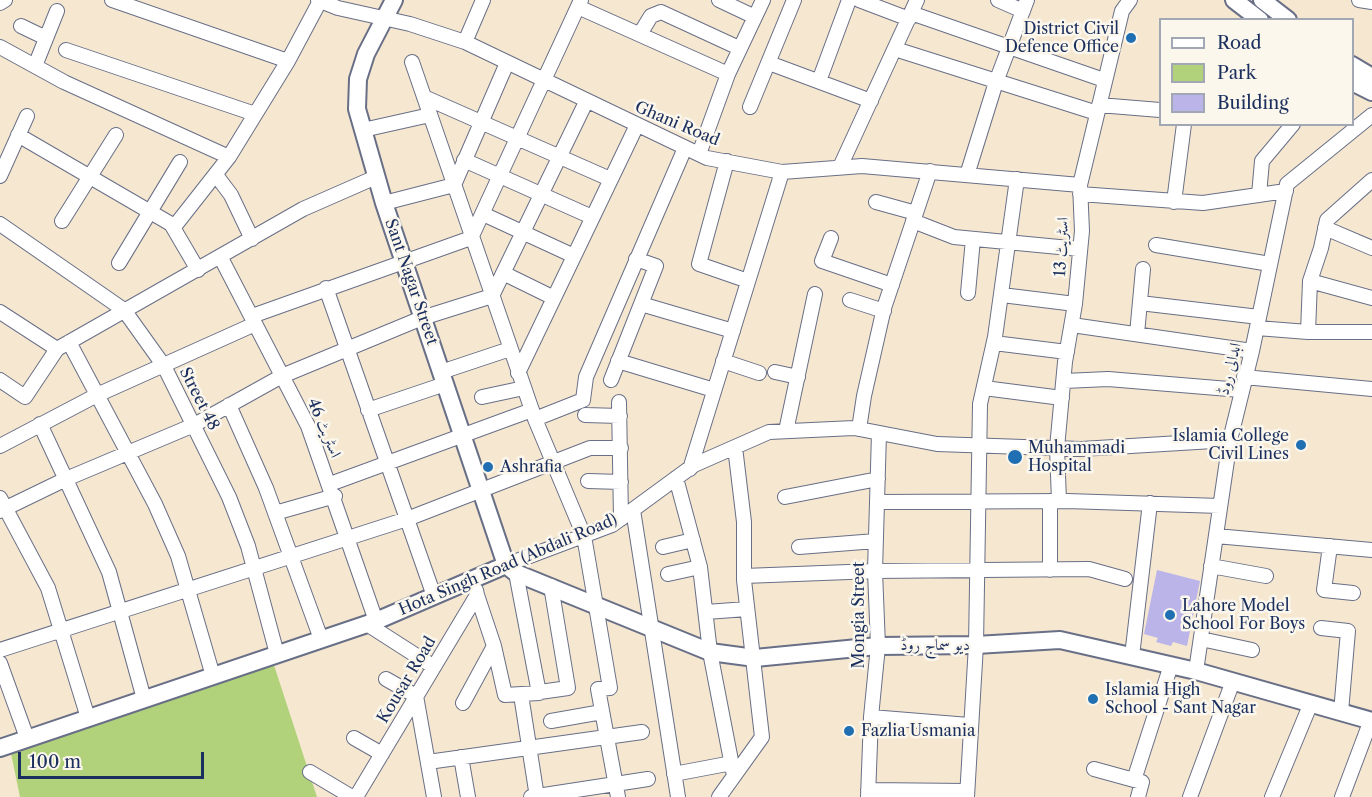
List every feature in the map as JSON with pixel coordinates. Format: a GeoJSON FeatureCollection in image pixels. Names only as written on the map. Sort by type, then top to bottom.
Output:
{"type":"FeatureCollection","features":[{"type":"Feature","properties":{"kind":"main road","name":"Sant Nagar Street"},"geometry":{"type":"LineString","coordinates":[[394,0],[366,54],[358,79],[357,109],[384,203],[422,318],[481,491],[511,569]]}},
{"type":"Feature","properties":{"kind":"main road"},"geometry":{"type":"LineString","coordinates":[[1234,0],[1257,18]]}},
{"type":"Feature","properties":{"kind":"main road"},"geometry":{"type":"LineString","coordinates":[[1262,0],[1285,18]]}},
{"type":"Feature","properties":{"kind":"main road"},"geometry":{"type":"LineString","coordinates":[[1354,66],[1372,77]]}},
{"type":"Feature","properties":{"kind":"main road"},"geometry":{"type":"LineString","coordinates":[[1354,83],[1372,92]]}},
{"type":"Feature","properties":{"kind":"main road","name":"دیو سماج روڈ"},"geometry":{"type":"LineString","coordinates":[[511,569],[597,608],[710,652],[755,658],[878,646],[976,645],[1060,640],[1196,671],[1372,721]]}},
{"type":"Feature","properties":{"kind":"main road","name":"Hota Singh Road (Abdali Road)"},"geometry":{"type":"LineString","coordinates":[[0,748],[372,622],[434,596],[475,587],[511,569]]}},
{"type":"Feature","properties":{"kind":"street"},"geometry":{"type":"LineString","coordinates":[[0,3],[4,0]]}},
{"type":"Feature","properties":{"kind":"street"},"geometry":{"type":"LineString","coordinates":[[112,0],[288,61]]}},
{"type":"Feature","properties":{"kind":"street"},"geometry":{"type":"LineString","coordinates":[[174,227],[229,157],[288,61],[319,0]]}},
{"type":"Feature","properties":{"kind":"street","name":"Ghani Road"},"geometry":{"type":"LineString","coordinates":[[319,0],[338,8],[385,18],[465,42],[586,102],[699,154],[782,172],[862,166],[930,171],[1017,179],[1174,202],[1203,203],[1286,191]]}},
{"type":"Feature","properties":{"kind":"street"},"geometry":{"type":"LineString","coordinates":[[465,42],[483,0]]}},
{"type":"Feature","properties":{"kind":"street"},"geometry":{"type":"LineString","coordinates":[[719,0],[755,17]]}},
{"type":"Feature","properties":{"kind":"street"},"geometry":{"type":"LineString","coordinates":[[699,154],[728,74],[763,0]]}},
{"type":"Feature","properties":{"kind":"street"},"geometry":{"type":"LineString","coordinates":[[750,107],[794,0]]}},
{"type":"Feature","properties":{"kind":"street"},"geometry":{"type":"LineString","coordinates":[[819,81],[849,0]]}},
{"type":"Feature","properties":{"kind":"street"},"geometry":{"type":"LineString","coordinates":[[859,0],[912,11],[1104,80]]}},
{"type":"Feature","properties":{"kind":"street"},"geometry":{"type":"LineString","coordinates":[[967,175],[996,82],[1025,5],[998,0]]}},
{"type":"Feature","properties":{"kind":"street","name":"اسٹریٹ 13"},"geometry":{"type":"LineString","coordinates":[[1050,570],[1057,448],[1080,249],[1080,189],[1122,11],[1130,0]]}},
{"type":"Feature","properties":{"kind":"street"},"geometry":{"type":"LineString","coordinates":[[1359,0],[1372,2]]}},
{"type":"Feature","properties":{"kind":"street"},"geometry":{"type":"LineString","coordinates":[[0,446],[97,395],[164,366],[253,320],[326,288],[471,238],[502,176],[579,3],[728,74]]}},
{"type":"Feature","properties":{"kind":"street"},"geometry":{"type":"LineString","coordinates":[[640,34],[651,16],[664,6],[740,48]]}},
{"type":"Feature","properties":{"kind":"street"},"geometry":{"type":"LineString","coordinates":[[35,66],[57,11]]}},
{"type":"Feature","properties":{"kind":"street"},"geometry":{"type":"LineString","coordinates":[[840,167],[912,11]]}},
{"type":"Feature","properties":{"kind":"street"},"geometry":{"type":"LineString","coordinates":[[21,26],[46,38]]}},
{"type":"Feature","properties":{"kind":"street"},"geometry":{"type":"LineString","coordinates":[[0,47],[107,102],[229,157]]}},
{"type":"Feature","properties":{"kind":"street"},"geometry":{"type":"LineString","coordinates":[[895,49],[996,82],[1098,109],[1159,110]]}},
{"type":"Feature","properties":{"kind":"street"},"geometry":{"type":"LineString","coordinates":[[66,50],[255,114]]}},
{"type":"Feature","properties":{"kind":"street"},"geometry":{"type":"LineString","coordinates":[[412,62],[533,415],[551,463],[584,536],[610,688],[598,689],[617,791]]}},
{"type":"Feature","properties":{"kind":"street"},"geometry":{"type":"LineString","coordinates":[[454,185],[507,63]]}},
{"type":"Feature","properties":{"kind":"street"},"geometry":{"type":"LineString","coordinates":[[769,63],[871,100]]}},
{"type":"Feature","properties":{"kind":"street"},"geometry":{"type":"LineString","coordinates":[[424,97],[610,179]]}},
{"type":"Feature","properties":{"kind":"street"},"geometry":{"type":"LineString","coordinates":[[88,718],[48,588],[2,506],[194,425],[282,376],[422,318],[492,296],[586,102]]}},
{"type":"Feature","properties":{"kind":"street"},"geometry":{"type":"LineString","coordinates":[[363,130],[430,115]]}},
{"type":"Feature","properties":{"kind":"street","name":"ابدالی روڈ"},"geometry":{"type":"LineString","coordinates":[[1196,671],[1230,440],[1252,351],[1287,184],[1372,115]]}},
{"type":"Feature","properties":{"kind":"street"},"geometry":{"type":"LineString","coordinates":[[0,176],[27,116]]}},
{"type":"Feature","properties":{"kind":"street"},"geometry":{"type":"LineString","coordinates":[[518,373],[637,125]]}},
{"type":"Feature","properties":{"kind":"street"},"geometry":{"type":"LineString","coordinates":[[1174,202],[1184,126]]}},
{"type":"Feature","properties":{"kind":"street"},"geometry":{"type":"LineString","coordinates":[[1259,195],[1262,161],[1287,126]]}},
{"type":"Feature","properties":{"kind":"street"},"geometry":{"type":"LineString","coordinates":[[18,135],[174,227],[198,270]]}},
{"type":"Feature","properties":{"kind":"street"},"geometry":{"type":"LineString","coordinates":[[62,221],[116,135]]}},
{"type":"Feature","properties":{"kind":"street"},"geometry":{"type":"LineString","coordinates":[[275,513],[332,490],[386,462],[462,434],[583,400],[586,377],[685,148]]}},
{"type":"Feature","properties":{"kind":"street"},"geometry":{"type":"LineString","coordinates":[[464,160],[592,217]]}},
{"type":"Feature","properties":{"kind":"street"},"geometry":{"type":"LineString","coordinates":[[727,161],[699,264],[748,281]]}},
{"type":"Feature","properties":{"kind":"street"},"geometry":{"type":"LineString","coordinates":[[118,263],[180,162]]}},
{"type":"Feature","properties":{"kind":"street"},"geometry":{"type":"LineString","coordinates":[[859,429],[864,396],[884,310],[930,171]]}},
{"type":"Feature","properties":{"kind":"street"},"geometry":{"type":"LineString","coordinates":[[690,469],[782,172]]}},
{"type":"Feature","properties":{"kind":"street"},"geometry":{"type":"LineString","coordinates":[[216,174],[231,195],[252,239]]}},
{"type":"Feature","properties":{"kind":"street"},"geometry":{"type":"LineString","coordinates":[[0,380],[25,397],[63,346],[221,258],[303,209],[376,177]]}},
{"type":"Feature","properties":{"kind":"street"},"geometry":{"type":"LineString","coordinates":[[868,794],[967,794],[969,725],[976,645],[978,445],[984,388],[994,343],[1010,243],[1017,179]]}},
{"type":"Feature","properties":{"kind":"street"},"geometry":{"type":"LineString","coordinates":[[1308,332],[1310,281],[1327,220],[1372,180]]}},
{"type":"Feature","properties":{"kind":"street"},"geometry":{"type":"LineString","coordinates":[[384,203],[454,185]]}},
{"type":"Feature","properties":{"kind":"street"},"geometry":{"type":"LineString","coordinates":[[876,202],[915,217],[954,237],[1080,249]]}},
{"type":"Feature","properties":{"kind":"street"},"geometry":{"type":"LineString","coordinates":[[483,214],[574,256]]}},
{"type":"Feature","properties":{"kind":"street","name":"Street 48"},"geometry":{"type":"LineString","coordinates":[[0,224],[124,310],[164,366],[229,497],[253,569],[277,654]]}},
{"type":"Feature","properties":{"kind":"street"},"geometry":{"type":"LineString","coordinates":[[1325,228],[1372,248]]}},
{"type":"Feature","properties":{"kind":"street"},"geometry":{"type":"LineString","coordinates":[[831,238],[822,261],[892,285]]}},
{"type":"Feature","properties":{"kind":"street"},"geometry":{"type":"LineString","coordinates":[[968,292],[973,239]]}},
{"type":"Feature","properties":{"kind":"street"},"geometry":{"type":"LineString","coordinates":[[1156,246],[1270,264]]}},
{"type":"Feature","properties":{"kind":"street","name":"اسٹریٹ 46"},"geometry":{"type":"LineString","coordinates":[[221,258],[308,426],[348,537],[372,622]]}},
{"type":"Feature","properties":{"kind":"street"},"geometry":{"type":"LineString","coordinates":[[611,380],[656,266],[636,259]]}},
{"type":"Feature","properties":{"kind":"street"},"geometry":{"type":"LineString","coordinates":[[1137,334],[1143,270]]}},
{"type":"Feature","properties":{"kind":"street"},"geometry":{"type":"LineString","coordinates":[[502,273],[554,298]]}},
{"type":"Feature","properties":{"kind":"street"},"geometry":{"type":"LineString","coordinates":[[1310,281],[1372,298]]}},
{"type":"Feature","properties":{"kind":"street"},"geometry":{"type":"LineString","coordinates":[[326,288],[434,596]]}},
{"type":"Feature","properties":{"kind":"street"},"geometry":{"type":"LineString","coordinates":[[786,431],[815,294]]}},
{"type":"Feature","properties":{"kind":"street"},"geometry":{"type":"LineString","coordinates":[[1002,295],[1075,304]]}},
{"type":"Feature","properties":{"kind":"street"},"geometry":{"type":"LineString","coordinates":[[850,300],[884,310]]}},
{"type":"Feature","properties":{"kind":"street"},"geometry":{"type":"LineString","coordinates":[[1140,303],[1308,332],[1372,333]]}},
{"type":"Feature","properties":{"kind":"street"},"geometry":{"type":"LineString","coordinates":[[641,304],[733,331]]}},
{"type":"Feature","properties":{"kind":"street"},"geometry":{"type":"LineString","coordinates":[[0,312],[63,346],[97,395],[168,535],[213,676]]}},
{"type":"Feature","properties":{"kind":"street"},"geometry":{"type":"LineString","coordinates":[[1072,325],[1252,351]]}},
{"type":"Feature","properties":{"kind":"street"},"geometry":{"type":"LineString","coordinates":[[994,343],[1067,352]]}},
{"type":"Feature","properties":{"kind":"street"},"geometry":{"type":"LineString","coordinates":[[368,410],[510,349]]}},
{"type":"Feature","properties":{"kind":"street"},"geometry":{"type":"LineString","coordinates":[[618,361],[714,390]]}},
{"type":"Feature","properties":{"kind":"street"},"geometry":{"type":"LineString","coordinates":[[723,361],[759,372]]}},
{"type":"Feature","properties":{"kind":"street"},"geometry":{"type":"LineString","coordinates":[[775,372],[798,377]]}},
{"type":"Feature","properties":{"kind":"street"},"geometry":{"type":"LineString","coordinates":[[1064,381],[1108,379],[1372,389]]}},
{"type":"Feature","properties":{"kind":"street"},"geometry":{"type":"LineString","coordinates":[[482,397],[524,388]]}},
{"type":"Feature","properties":{"kind":"street"},"geometry":{"type":"LineString","coordinates":[[984,388],[1062,398]]}},
{"type":"Feature","properties":{"kind":"street"},"geometry":{"type":"LineString","coordinates":[[229,405],[275,513],[321,639]]}},
{"type":"Feature","properties":{"kind":"street"},"geometry":{"type":"LineString","coordinates":[[585,415],[619,409],[621,519]]}},
{"type":"Feature","properties":{"kind":"street"},"geometry":{"type":"LineString","coordinates":[[40,424],[109,572],[144,699]]}},
{"type":"Feature","properties":{"kind":"street","name":"Hota Singh Road (Abdali Road)"},"geometry":{"type":"LineString","coordinates":[[511,569],[621,519],[690,469],[769,432],[859,429],[937,444],[1057,448],[1230,440]]}},
{"type":"Feature","properties":{"kind":"street","name":"Mongia Street"},"geometry":{"type":"LineString","coordinates":[[868,794],[871,717],[878,646],[875,571],[879,433]]}},
{"type":"Feature","properties":{"kind":"street"},"geometry":{"type":"LineString","coordinates":[[719,797],[733,770],[762,737],[755,658],[747,609],[744,576],[744,522],[735,447]]}},
{"type":"Feature","properties":{"kind":"street"},"geometry":{"type":"LineString","coordinates":[[0,650],[407,519],[590,448],[621,448]]}},
{"type":"Feature","properties":{"kind":"street"},"geometry":{"type":"LineString","coordinates":[[676,478],[700,567],[710,652],[733,770]]}},
{"type":"Feature","properties":{"kind":"street"},"geometry":{"type":"LineString","coordinates":[[785,497],[878,479]]}},
{"type":"Feature","properties":{"kind":"street"},"geometry":{"type":"LineString","coordinates":[[588,481],[621,482]]}},
{"type":"Feature","properties":{"kind":"street"},"geometry":{"type":"LineString","coordinates":[[878,502],[1054,501],[1220,506]]}},
{"type":"Feature","properties":{"kind":"street"},"geometry":{"type":"LineString","coordinates":[[1132,656],[1149,503]]}},
{"type":"Feature","properties":{"kind":"street"},"geometry":{"type":"LineString","coordinates":[[633,510],[678,797]]}},
{"type":"Feature","properties":{"kind":"street"},"geometry":{"type":"LineString","coordinates":[[1216,536],[1372,550]]}},
{"type":"Feature","properties":{"kind":"street"},"geometry":{"type":"LineString","coordinates":[[663,547],[693,540]]}},
{"type":"Feature","properties":{"kind":"street"},"geometry":{"type":"LineString","coordinates":[[799,547],[876,541]]}},
{"type":"Feature","properties":{"kind":"street"},"geometry":{"type":"LineString","coordinates":[[1330,546],[1324,590],[1353,593]]}},
{"type":"Feature","properties":{"kind":"street"},"geometry":{"type":"LineString","coordinates":[[1211,566],[1266,576]]}},
{"type":"Feature","properties":{"kind":"street"},"geometry":{"type":"LineString","coordinates":[[668,573],[700,567]]}},
{"type":"Feature","properties":{"kind":"street"},"geometry":{"type":"LineString","coordinates":[[511,569],[540,692]]}},
{"type":"Feature","properties":{"kind":"street"},"geometry":{"type":"LineString","coordinates":[[744,576],[875,571],[1089,569],[1125,579]]}},
{"type":"Feature","properties":{"kind":"street"},"geometry":{"type":"LineString","coordinates":[[475,587],[494,646],[506,695],[521,695],[568,688],[551,586]]}},
{"type":"Feature","properties":{"kind":"street","name":"Kousar Road"},"geometry":{"type":"LineString","coordinates":[[356,797],[434,667],[475,587]]}},
{"type":"Feature","properties":{"kind":"street"},"geometry":{"type":"LineString","coordinates":[[706,612],[747,609]]}},
{"type":"Feature","properties":{"kind":"street"},"geometry":{"type":"LineString","coordinates":[[372,622],[434,667]]}},
{"type":"Feature","properties":{"kind":"street"},"geometry":{"type":"LineString","coordinates":[[1321,628],[1348,631],[1341,712]]}},
{"type":"Feature","properties":{"kind":"street"},"geometry":{"type":"LineString","coordinates":[[1201,639],[1252,650]]}},
{"type":"Feature","properties":{"kind":"street"},"geometry":{"type":"LineString","coordinates":[[463,703],[494,646]]}},
{"type":"Feature","properties":{"kind":"street"},"geometry":{"type":"LineString","coordinates":[[0,663],[27,738]]}},
{"type":"Feature","properties":{"kind":"street"},"geometry":{"type":"LineString","coordinates":[[1134,780],[1171,665]]}},
{"type":"Feature","properties":{"kind":"street"},"geometry":{"type":"LineString","coordinates":[[386,679],[416,696],[434,797]]}},
{"type":"Feature","properties":{"kind":"street"},"geometry":{"type":"LineString","coordinates":[[1190,797],[1233,681]]}},
{"type":"Feature","properties":{"kind":"street"},"geometry":{"type":"LineString","coordinates":[[521,695],[535,797],[617,791],[648,779]]}},
{"type":"Feature","properties":{"kind":"street"},"geometry":{"type":"LineString","coordinates":[[1272,797],[1311,703]]}},
{"type":"Feature","properties":{"kind":"street"},"geometry":{"type":"LineString","coordinates":[[551,721],[602,712]]}},
{"type":"Feature","properties":{"kind":"street"},"geometry":{"type":"LineString","coordinates":[[871,717],[969,725]]}},
{"type":"Feature","properties":{"kind":"street"},"geometry":{"type":"LineString","coordinates":[[1342,797],[1372,721]]}},
{"type":"Feature","properties":{"kind":"street"},"geometry":{"type":"LineString","coordinates":[[428,762],[642,732]]}},
{"type":"Feature","properties":{"kind":"street"},"geometry":{"type":"LineString","coordinates":[[354,738],[382,754]]}},
{"type":"Feature","properties":{"kind":"street"},"geometry":{"type":"LineString","coordinates":[[461,757],[468,797]]}},
{"type":"Feature","properties":{"kind":"street"},"geometry":{"type":"LineString","coordinates":[[1094,769],[1142,782],[1138,797]]}},
{"type":"Feature","properties":{"kind":"street"},"geometry":{"type":"LineString","coordinates":[[674,774],[733,770]]}},
{"type":"Feature","properties":{"kind":"street"},"geometry":{"type":"LineString","coordinates":[[310,772],[352,797]]}},
{"type":"Feature","properties":{"kind":"green space"},"geometry":{"type":"Polygon","coordinates":[[[271,656],[317,797],[20,797],[9,744],[271,656]]]}},
{"type":"Feature","properties":{"kind":"building"},"geometry":{"type":"Polygon","coordinates":[[[1157,570],[1200,581],[1187,646],[1173,642],[1171,646],[1156,642],[1158,638],[1144,634],[1157,570]]]}},
{"type":"Feature","properties":{"kind":"place","name":"District Civil Defence Office"},"geometry":{"type":"Point","coordinates":[1131,38]}},
{"type":"Feature","properties":{"kind":"place","name":"Islamia College Civil Lines"},"geometry":{"type":"Point","coordinates":[1301,445]}},
{"type":"Feature","properties":{"kind":"place","name":"Muhammadi Hospital"},"geometry":{"type":"Point","coordinates":[1015,457]}},
{"type":"Feature","properties":{"kind":"place","name":"Ashrafia"},"geometry":{"type":"Point","coordinates":[488,467]}},
{"type":"Feature","properties":{"kind":"place","name":"Lahore Model School For Boys"},"geometry":{"type":"Point","coordinates":[1170,615]}},
{"type":"Feature","properties":{"kind":"place","name":"Islamia High School - Sant Nagar"},"geometry":{"type":"Point","coordinates":[1093,699]}},
{"type":"Feature","properties":{"kind":"place","name":"Fazlia Usmania"},"geometry":{"type":"Point","coordinates":[849,731]}}]}
